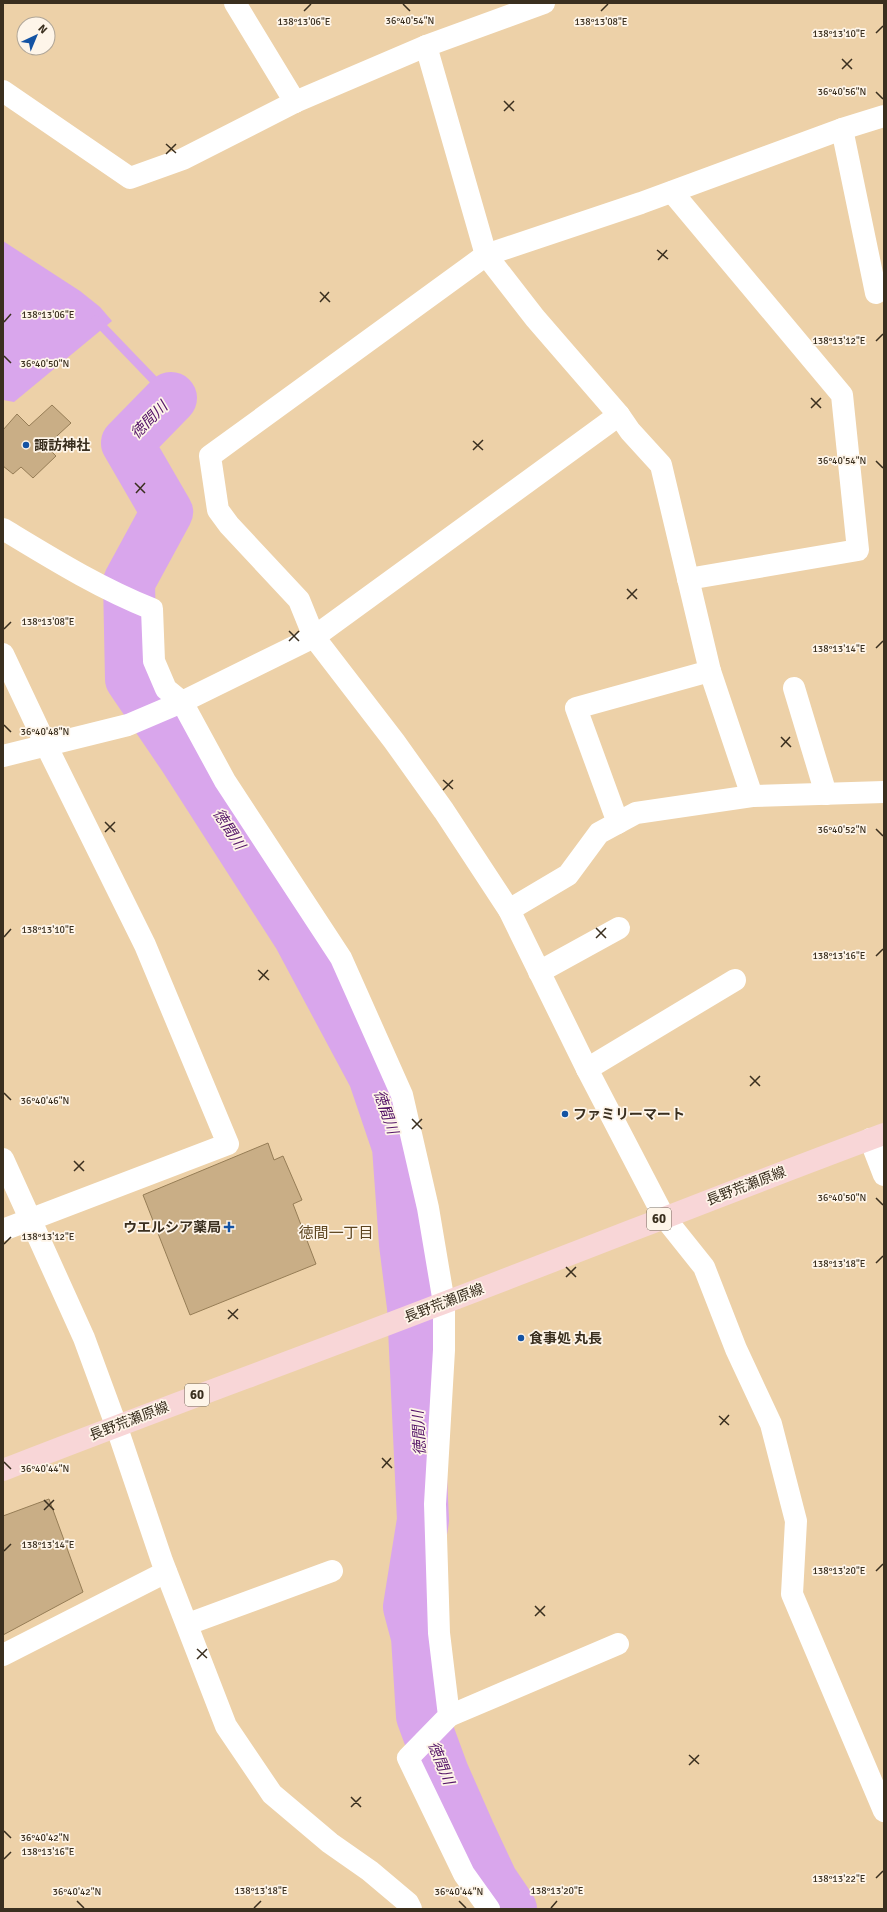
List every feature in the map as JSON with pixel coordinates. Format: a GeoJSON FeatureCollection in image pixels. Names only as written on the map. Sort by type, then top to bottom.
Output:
{"type":"FeatureCollection","features":[{"type":"Feature","properties":{"kind":"main road","name":"長野荒瀬原線"},"geometry":{"type":"LineString","coordinates":[[3,1470],[116,1425],[392,1323],[664,1217],[877,1137]]}},
{"type":"Feature","properties":{"kind":"street"},"geometry":{"type":"LineString","coordinates":[[235,3],[295,102]]}},
{"type":"Feature","properties":{"kind":"street"},"geometry":{"type":"LineString","coordinates":[[3,90],[130,178],[182,159],[295,102],[426,46],[532,5]]}},
{"type":"Feature","properties":{"kind":"street"},"geometry":{"type":"LineString","coordinates":[[426,46],[486,254],[535,318],[620,415],[630,431],[661,465],[710,671],[752,796]]}},
{"type":"Feature","properties":{"kind":"street"},"geometry":{"type":"LineString","coordinates":[[884,116],[842,129],[672,192],[486,254],[210,456],[218,510],[229,525],[299,600],[314,637],[394,741],[444,811],[509,910],[587,1069],[664,1217],[704,1267],[736,1349],[770,1424],[796,1521],[792,1594],[884,1811]]}},
{"type":"Feature","properties":{"kind":"street"},"geometry":{"type":"LineString","coordinates":[[842,129],[876,292]]}},
{"type":"Feature","properties":{"kind":"street"},"geometry":{"type":"LineString","coordinates":[[672,192],[842,395],[858,550],[688,579]]}},
{"type":"Feature","properties":{"kind":"street"},"geometry":{"type":"LineString","coordinates":[[3,756],[128,725],[175,705],[314,637],[620,415]]}},
{"type":"Feature","properties":{"kind":"street"},"geometry":{"type":"LineString","coordinates":[[3,530],[67,568],[112,592],[152,609],[154,661],[166,689],[341,958],[402,1095],[428,1208],[444,1350],[435,1504],[439,1633],[446,1718]]}},
{"type":"Feature","properties":{"kind":"street"},"geometry":{"type":"LineString","coordinates":[[3,654],[46,746],[145,945],[228,1144],[30,1221],[3,1230]]}},
{"type":"Feature","properties":{"kind":"street"},"geometry":{"type":"LineString","coordinates":[[618,822],[576,708],[710,671]]}},
{"type":"Feature","properties":{"kind":"street"},"geometry":{"type":"LineString","coordinates":[[794,688],[826,794]]}},
{"type":"Feature","properties":{"kind":"street"},"geometry":{"type":"LineString","coordinates":[[509,910],[568,876],[599,833],[636,813],[752,796],[884,792]]}},
{"type":"Feature","properties":{"kind":"street"},"geometry":{"type":"LineString","coordinates":[[539,972],[619,928]]}},
{"type":"Feature","properties":{"kind":"street"},"geometry":{"type":"LineString","coordinates":[[587,1069],[735,980]]}},
{"type":"Feature","properties":{"kind":"street"},"geometry":{"type":"LineString","coordinates":[[877,1137],[884,1175]]}},
{"type":"Feature","properties":{"kind":"street"},"geometry":{"type":"LineString","coordinates":[[3,1159],[84,1338],[116,1425],[166,1572],[188,1624],[226,1726],[272,1794],[330,1843],[370,1871],[408,1904],[411,1909]]}},
{"type":"Feature","properties":{"kind":"street"},"geometry":{"type":"LineString","coordinates":[[188,1624],[332,1571]]}},
{"type":"Feature","properties":{"kind":"street"},"geometry":{"type":"LineString","coordinates":[[3,1655],[166,1572]]}},
{"type":"Feature","properties":{"kind":"street"},"geometry":{"type":"LineString","coordinates":[[488,1909],[464,1874],[408,1758],[446,1718],[618,1644]]}},
{"type":"Feature","properties":{"kind":"shaded area"},"geometry":{"type":"Polygon","coordinates":[[[3,241],[80,291],[100,307],[112,321],[14,402],[3,400],[3,241]]]}},
{"type":"Feature","properties":{"kind":"building"},"geometry":{"type":"Polygon","coordinates":[[[52,405],[71,423],[46,446],[56,456],[33,478],[21,467],[13,474],[3,466],[3,430],[17,414],[29,426],[52,405]]]}},
{"type":"Feature","properties":{"kind":"building"},"geometry":{"type":"Polygon","coordinates":[[[268,1143],[274,1160],[283,1156],[302,1200],[293,1204],[316,1264],[190,1315],[143,1195],[268,1143]]]}},
{"type":"Feature","properties":{"kind":"building"},"geometry":{"type":"Polygon","coordinates":[[[49,1499],[83,1592],[3,1635],[3,1516],[49,1499]]]}},
{"type":"Feature","properties":{"kind":"waterway"},"geometry":{"type":"LineString","coordinates":[[96,320],[171,398]]}},
{"type":"Feature","properties":{"kind":"waterway","name":"徳間川"},"geometry":{"type":"LineString","coordinates":[[171,398],[127,443],[167,512],[129,582],[131,679],[184,757],[299,936],[374,1076],[398,1147],[405,1244],[413,1307],[423,1520],[409,1607],[417,1637],[422,1716],[443,1773],[469,1832],[492,1881],[511,1909]]}},
{"type":"Feature","properties":{"kind":"place","name":"諏訪神社"},"geometry":{"type":"Point","coordinates":[26,445]}},
{"type":"Feature","properties":{"kind":"place","name":"ファミリーマート"},"geometry":{"type":"Point","coordinates":[565,1114]}},
{"type":"Feature","properties":{"kind":"place","name":"ウエルシア薬局"},"geometry":{"type":"Point","coordinates":[229,1227]}},
{"type":"Feature","properties":{"kind":"place","name":"食事処 丸長"},"geometry":{"type":"Point","coordinates":[521,1338]}},
{"type":"Feature","properties":{"kind":"district","name":"徳間一丁目"},"geometry":{"type":"Point","coordinates":[336,1233]}}]}
